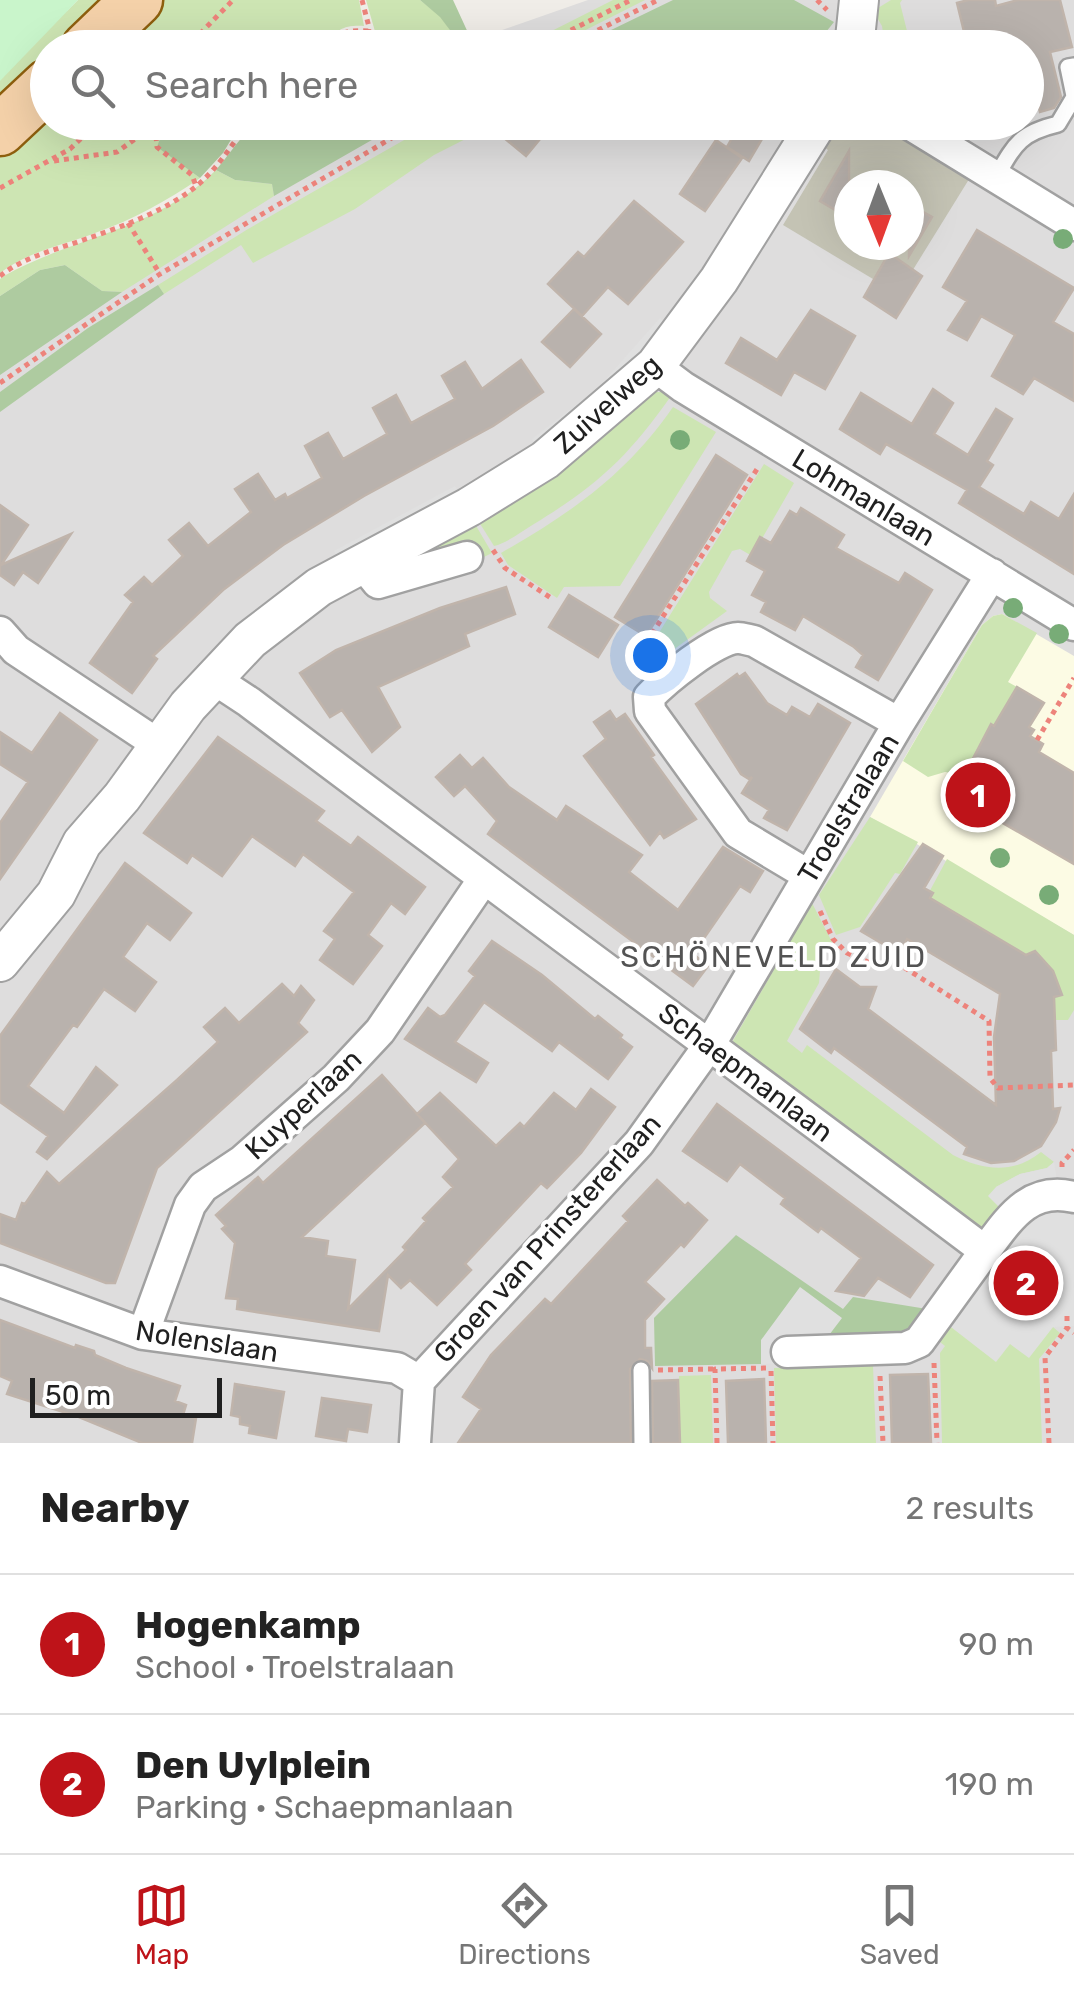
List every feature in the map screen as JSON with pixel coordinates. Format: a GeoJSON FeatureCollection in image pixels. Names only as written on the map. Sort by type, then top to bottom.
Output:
{"type":"FeatureCollection","features":[{"type":"Feature","properties":{"kind":"main road"},"geometry":{"type":"LineString","coordinates":[[106,30],[137,0]]}},
{"type":"Feature","properties":{"kind":"main road"},"geometry":{"type":"LineString","coordinates":[[0,130],[30,102]]}},
{"type":"Feature","properties":{"kind":"street"},"geometry":{"type":"LineString","coordinates":[[856,30],[859,0]]}},
{"type":"Feature","properties":{"kind":"street","name":"Zuivelweg"},"geometry":{"type":"LineString","coordinates":[[0,962],[56,894],[82,843],[122,797],[212,677],[250,640],[318,587],[470,507],[545,460],[655,366],[718,280],[807,140]]}},
{"type":"Feature","properties":{"kind":"street"},"geometry":{"type":"LineString","coordinates":[[935,140],[1074,225]]}},
{"type":"Feature","properties":{"kind":"street","name":"Lohmanlaan"},"geometry":{"type":"LineString","coordinates":[[655,366],[1074,625]]}},
{"type":"Feature","properties":{"kind":"street"},"geometry":{"type":"LineString","coordinates":[[362,562],[378,583],[466,557]]}},
{"type":"Feature","properties":{"kind":"street","name":"Troelstralaan"},"geometry":{"type":"LineString","coordinates":[[710,1044],[898,722],[992,574]]}},
{"type":"Feature","properties":{"kind":"street"},"geometry":{"type":"LineString","coordinates":[[0,632],[16,650],[159,745]]}},
{"type":"Feature","properties":{"kind":"street"},"geometry":{"type":"LineString","coordinates":[[808,876],[738,833],[650,711],[649,697],[723,641],[736,638],[754,640],[898,722]]}},
{"type":"Feature","properties":{"kind":"street","name":"Schaepmanlaan"},"geometry":{"type":"LineString","coordinates":[[212,677],[985,1251]]}},
{"type":"Feature","properties":{"kind":"street","name":"Kuyperlaan"},"geometry":{"type":"LineString","coordinates":[[143,1334],[190,1205],[203,1188],[242,1161],[336,1078],[380,1031],[483,880]]}},
{"type":"Feature","properties":{"kind":"street","name":"Groen van Prinstererlaan"},"geometry":{"type":"LineString","coordinates":[[415,1443],[419,1380],[638,1143],[710,1044]]}},
{"type":"Feature","properties":{"kind":"street"},"geometry":{"type":"LineString","coordinates":[[779,1360],[905,1348],[919,1342],[1013,1213],[1027,1201],[1049,1194],[1074,1197]]}},
{"type":"Feature","properties":{"kind":"street","name":"Nolenslaan"},"geometry":{"type":"LineString","coordinates":[[0,1281],[143,1334],[397,1368],[419,1380]]}},
{"type":"Feature","properties":{"kind":"lane"},"geometry":{"type":"LineString","coordinates":[[1044,127],[1058,124],[1074,97],[1068,68],[1074,66]]}},
{"type":"Feature","properties":{"kind":"lane"},"geometry":{"type":"LineString","coordinates":[[996,177],[1021,140]]}},
{"type":"Feature","properties":{"kind":"lane"},"geometry":{"type":"LineString","coordinates":[[641,1370],[642,1443]]}},
{"type":"Feature","properties":{"kind":"path"},"geometry":{"type":"LineString","coordinates":[[204,30],[234,0]]}},
{"type":"Feature","properties":{"kind":"path"},"geometry":{"type":"LineString","coordinates":[[362,0],[369,30]]}},
{"type":"Feature","properties":{"kind":"path"},"geometry":{"type":"LineString","coordinates":[[571,30],[631,0]]}},
{"type":"Feature","properties":{"kind":"path"},"geometry":{"type":"LineString","coordinates":[[598,30],[658,0]]}},
{"type":"Feature","properties":{"kind":"path"},"geometry":{"type":"LineString","coordinates":[[0,188],[70,150],[80,140]]}},
{"type":"Feature","properties":{"kind":"path"},"geometry":{"type":"LineString","coordinates":[[49,161],[117,152],[134,140]]}},
{"type":"Feature","properties":{"kind":"path"},"geometry":{"type":"LineString","coordinates":[[157,140],[157,147],[192,175],[196,186]]}},
{"type":"Feature","properties":{"kind":"path"},"geometry":{"type":"LineString","coordinates":[[0,276],[32,257],[128,223],[196,186],[236,140]]}},
{"type":"Feature","properties":{"kind":"path"},"geometry":{"type":"LineString","coordinates":[[0,383],[160,274],[388,140]]}},
{"type":"Feature","properties":{"kind":"path"},"geometry":{"type":"LineString","coordinates":[[128,223],[160,274]]}},
{"type":"Feature","properties":{"kind":"path"},"geometry":{"type":"LineString","coordinates":[[646,665],[646,643],[774,442]]}},
{"type":"Feature","properties":{"kind":"path"},"geometry":{"type":"LineString","coordinates":[[470,507],[505,568],[552,598]]}},
{"type":"Feature","properties":{"kind":"path"},"geometry":{"type":"LineString","coordinates":[[1036,740],[1074,678]]}},
{"type":"Feature","properties":{"kind":"path"},"geometry":{"type":"LineString","coordinates":[[808,876],[820,914],[834,940],[847,953],[868,962],[905,968],[990,1021],[990,1078],[998,1088],[1074,1085]]}},
{"type":"Feature","properties":{"kind":"path"},"geometry":{"type":"LineString","coordinates":[[1049,1443],[1046,1357],[1067,1328],[1067,1316]]}},
{"type":"Feature","properties":{"kind":"path"},"geometry":{"type":"LineString","coordinates":[[1067,1328],[1074,1333]]}},
{"type":"Feature","properties":{"kind":"path"},"geometry":{"type":"LineString","coordinates":[[919,1342],[934,1355],[937,1443]]}},
{"type":"Feature","properties":{"kind":"path"},"geometry":{"type":"LineString","coordinates":[[879,1349],[882,1443]]}},
{"type":"Feature","properties":{"kind":"path"},"geometry":{"type":"LineString","coordinates":[[641,1370],[714,1369],[779,1360],[774,1443]]}},
{"type":"Feature","properties":{"kind":"path"},"geometry":{"type":"LineString","coordinates":[[714,1369],[717,1443]]}},
{"type":"Feature","properties":{"kind":"shaded area"},"geometry":{"type":"Polygon","coordinates":[[[588,0],[1074,0],[1074,1443],[0,1443],[0,351],[312,140],[1044,140],[1044,30],[502,30],[588,0]]]}},
{"type":"Feature","properties":{"kind":"shaded area"},"geometry":{"type":"Polygon","coordinates":[[[825,140],[914,140],[971,176],[924,252],[924,170],[834,170],[834,256],[783,225],[828,150],[822,145],[825,140]]]}},
{"type":"Feature","properties":{"kind":"shaded area"},"geometry":{"type":"Polygon","coordinates":[[[841,260],[919,260],[898,294],[841,260]]]}},
{"type":"Feature","properties":{"kind":"shaded area"},"geometry":{"type":"Polygon","coordinates":[[[660,318],[667,325],[651,345],[537,446],[532,439],[598,388],[660,318]]]}},
{"type":"Feature","properties":{"kind":"shaded area"},"geometry":{"type":"Polygon","coordinates":[[[455,486],[460,494],[338,559],[334,551],[455,486]]]}},
{"type":"Feature","properties":{"kind":"shaded area"},"geometry":{"type":"Polygon","coordinates":[[[1002,614],[1074,656],[1074,935],[870,817],[982,625],[1002,614]]]}},
{"type":"Feature","properties":{"kind":"shaded area"},"geometry":{"type":"Polygon","coordinates":[[[1054,1162],[1058,1187],[1001,1209],[988,1196],[1020,1174],[1047,1168],[1054,1162]]]}},
{"type":"Feature","properties":{"kind":"shaded area"},"geometry":{"type":"Polygon","coordinates":[[[1049,1209],[1074,1211],[1074,1326],[1053,1327],[1029,1358],[1010,1344],[996,1362],[947,1324],[1022,1224],[1049,1209]]]}},
{"type":"Feature","properties":{"kind":"shaded area"},"geometry":{"type":"Polygon","coordinates":[[[800,1287],[842,1318],[823,1343],[794,1363],[761,1364],[761,1340],[800,1287]]]}},
{"type":"Feature","properties":{"kind":"green space"},"geometry":{"type":"Polygon","coordinates":[[[0,0],[67,11],[78,0],[108,0],[75,30],[30,30],[30,73],[0,102],[0,0]]]}},
{"type":"Feature","properties":{"kind":"green space"},"geometry":{"type":"Polygon","coordinates":[[[0,0],[78,0],[49,30],[30,30],[30,50],[0,81],[0,0]]]}},
{"type":"Feature","properties":{"kind":"green space"},"geometry":{"type":"Polygon","coordinates":[[[158,0],[359,0],[364,26],[340,30],[127,30],[158,0]]]}},
{"type":"Feature","properties":{"kind":"green space"},"geometry":{"type":"Polygon","coordinates":[[[366,0],[420,0],[450,30],[375,30],[366,0]]]}},
{"type":"Feature","properties":{"kind":"green space"},"geometry":{"type":"Polygon","coordinates":[[[420,0],[453,0],[467,30],[450,30],[420,0]]]}},
{"type":"Feature","properties":{"kind":"green space"},"geometry":{"type":"Polygon","coordinates":[[[613,0],[645,0],[586,30],[554,30],[613,0]]]}},
{"type":"Feature","properties":{"kind":"green space"},"geometry":{"type":"Polygon","coordinates":[[[673,0],[794,0],[834,22],[828,30],[611,30],[673,0]]]}},
{"type":"Feature","properties":{"kind":"green space"},"geometry":{"type":"Polygon","coordinates":[[[891,0],[902,0],[907,30],[883,30],[875,14],[891,0]]]}},
{"type":"Feature","properties":{"kind":"green space"},"geometry":{"type":"Polygon","coordinates":[[[30,124],[30,140],[160,140],[158,147],[200,178],[136,216],[34,254],[0,273],[0,155],[30,124]]]}},
{"type":"Feature","properties":{"kind":"green space"},"geometry":{"type":"Polygon","coordinates":[[[159,140],[231,140],[200,178],[157,147],[159,140]]]}},
{"type":"Feature","properties":{"kind":"green space"},"geometry":{"type":"Polygon","coordinates":[[[240,140],[372,140],[274,196],[272,184],[235,180],[216,170],[240,140]]]}},
{"type":"Feature","properties":{"kind":"green space"},"geometry":{"type":"Polygon","coordinates":[[[404,140],[464,140],[434,155],[355,209],[253,263],[241,245],[164,294],[158,285],[404,140]]]}},
{"type":"Feature","properties":{"kind":"green space"},"geometry":{"type":"Polygon","coordinates":[[[216,170],[235,180],[272,184],[274,196],[122,292],[102,291],[65,265],[40,270],[0,296],[0,279],[4,276],[168,206],[216,170]]]}},
{"type":"Feature","properties":{"kind":"green space"},"geometry":{"type":"Polygon","coordinates":[[[65,265],[102,291],[122,292],[0,375],[0,296],[40,270],[65,265]]]}},
{"type":"Feature","properties":{"kind":"green space"},"geometry":{"type":"Polygon","coordinates":[[[158,285],[164,294],[0,412],[0,392],[88,328],[158,285]]]}},
{"type":"Feature","properties":{"kind":"green space"},"geometry":{"type":"Polygon","coordinates":[[[649,392],[668,392],[671,396],[610,468],[557,510],[494,546],[479,522],[649,392]]]}},
{"type":"Feature","properties":{"kind":"green space"},"geometry":{"type":"Polygon","coordinates":[[[673,407],[716,432],[620,586],[564,587],[557,598],[508,565],[501,553],[596,490],[637,452],[673,407]]]}},
{"type":"Feature","properties":{"kind":"green space"},"geometry":{"type":"Polygon","coordinates":[[[764,464],[794,483],[752,556],[740,549],[732,551],[709,592],[710,598],[727,611],[655,663],[651,658],[652,644],[764,464]]]}},
{"type":"Feature","properties":{"kind":"green space"},"geometry":{"type":"Polygon","coordinates":[[[467,519],[475,524],[492,553],[476,561],[398,568],[467,519]]]}},
{"type":"Feature","properties":{"kind":"green space"},"geometry":{"type":"Polygon","coordinates":[[[1002,614],[1037,633],[1008,682],[1017,687],[965,775],[945,772],[928,777],[903,761],[982,625],[1002,614]]]}},
{"type":"Feature","properties":{"kind":"green space"},"geometry":{"type":"Polygon","coordinates":[[[870,817],[918,842],[900,874],[895,873],[860,927],[836,935],[819,895],[870,817]]]}},
{"type":"Feature","properties":{"kind":"green space"},"geometry":{"type":"Polygon","coordinates":[[[947,859],[1074,935],[1074,1010],[1068,1020],[1046,1020],[920,909],[947,859]]]}},
{"type":"Feature","properties":{"kind":"green space"},"geometry":{"type":"Polygon","coordinates":[[[812,903],[832,942],[821,958],[819,983],[787,1041],[802,1053],[807,1045],[964,1160],[986,1167],[1008,1167],[1041,1152],[1054,1162],[996,1187],[1001,1209],[988,1227],[978,1229],[730,1046],[812,903]]]}},
{"type":"Feature","properties":{"kind":"green space"},"geometry":{"type":"Polygon","coordinates":[[[736,1235],[843,1309],[853,1297],[927,1309],[904,1341],[761,1340],[761,1364],[655,1366],[654,1318],[736,1235]]]}},
{"type":"Feature","properties":{"kind":"green space"},"geometry":{"type":"Polygon","coordinates":[[[947,1324],[1010,1344],[1053,1327],[1060,1333],[1039,1359],[1042,1443],[942,1443],[940,1353],[945,1346],[935,1338],[947,1324]]]}},
{"type":"Feature","properties":{"kind":"green space"},"geometry":{"type":"Polygon","coordinates":[[[873,1365],[876,1443],[776,1443],[774,1368],[873,1365]]]}},
{"type":"Feature","properties":{"kind":"green space"},"geometry":{"type":"Polygon","coordinates":[[[711,1375],[713,1443],[680,1443],[679,1376],[711,1375]]]}},
{"type":"Feature","properties":{"kind":"building"},"geometry":{"type":"Polygon","coordinates":[[[995,0],[996,6],[1018,0],[1060,0],[1072,47],[1050,52],[1061,97],[1054,108],[1044,111],[1044,30],[964,30],[957,3],[995,0]]]}},
{"type":"Feature","properties":{"kind":"building"},"geometry":{"type":"Polygon","coordinates":[[[507,140],[539,140],[526,156],[507,140]]]}},
{"type":"Feature","properties":{"kind":"building"},"geometry":{"type":"Polygon","coordinates":[[[716,140],[742,158],[705,211],[680,194],[716,140]]]}},
{"type":"Feature","properties":{"kind":"building"},"geometry":{"type":"Polygon","coordinates":[[[731,140],[761,140],[749,161],[727,147],[731,140]]]}},
{"type":"Feature","properties":{"kind":"building"},"geometry":{"type":"Polygon","coordinates":[[[849,151],[849,170],[838,170],[849,151]]]}},
{"type":"Feature","properties":{"kind":"building"},"geometry":{"type":"Polygon","coordinates":[[[834,177],[834,209],[820,201],[834,177]]]}},
{"type":"Feature","properties":{"kind":"building"},"geometry":{"type":"Polygon","coordinates":[[[634,201],[683,242],[628,304],[608,287],[582,316],[548,284],[578,252],[584,257],[634,201]]]}},
{"type":"Feature","properties":{"kind":"building"},"geometry":{"type":"Polygon","coordinates":[[[924,212],[932,217],[924,231],[924,212]]]}},
{"type":"Feature","properties":{"kind":"building"},"geometry":{"type":"Polygon","coordinates":[[[977,230],[1074,288],[1053,322],[1074,334],[1074,401],[1034,378],[1023,394],[992,376],[1015,335],[981,316],[967,340],[948,330],[967,301],[943,287],[977,230]]]}},
{"type":"Feature","properties":{"kind":"building"},"geometry":{"type":"Polygon","coordinates":[[[885,260],[899,260],[922,276],[896,318],[864,297],[885,260]]]}},
{"type":"Feature","properties":{"kind":"building"},"geometry":{"type":"Polygon","coordinates":[[[574,309],[601,334],[570,367],[542,342],[574,309]]]}},
{"type":"Feature","properties":{"kind":"building"},"geometry":{"type":"Polygon","coordinates":[[[811,310],[855,336],[825,389],[794,372],[781,395],[726,363],[741,338],[777,360],[811,310]]]}},
{"type":"Feature","properties":{"kind":"building"},"geometry":{"type":"Polygon","coordinates":[[[521,360],[543,392],[493,426],[283,545],[223,590],[153,656],[157,659],[132,693],[90,663],[133,602],[125,595],[144,577],[152,585],[183,556],[169,540],[189,523],[208,546],[251,512],[235,489],[258,474],[275,500],[285,494],[287,498],[322,478],[305,446],[328,433],[343,459],[387,434],[373,408],[396,395],[411,423],[455,399],[442,376],[465,362],[482,389],[521,360]]]}},
{"type":"Feature","properties":{"kind":"building"},"geometry":{"type":"Polygon","coordinates":[[[933,389],[953,403],[934,434],[968,455],[996,409],[1012,419],[987,461],[993,465],[979,487],[1024,514],[1031,502],[1059,519],[1074,494],[1074,574],[959,503],[967,490],[886,444],[880,454],[840,429],[861,393],[912,424],[933,389]]]}},
{"type":"Feature","properties":{"kind":"building"},"geometry":{"type":"Polygon","coordinates":[[[716,455],[747,475],[646,636],[615,617],[716,455]]]}},
{"type":"Feature","properties":{"kind":"building"},"geometry":{"type":"Polygon","coordinates":[[[0,505],[28,525],[1,565],[71,534],[38,583],[23,572],[14,585],[0,575],[0,505]]]}},
{"type":"Feature","properties":{"kind":"building"},"geometry":{"type":"Polygon","coordinates":[[[801,508],[844,535],[836,548],[899,583],[905,573],[932,590],[878,680],[856,667],[863,655],[854,647],[803,616],[795,630],[761,612],[766,602],[752,595],[765,571],[747,561],[760,537],[771,543],[790,511],[797,515],[801,508]]]}},
{"type":"Feature","properties":{"kind":"building"},"geometry":{"type":"Polygon","coordinates":[[[506,587],[515,614],[465,634],[469,646],[378,687],[400,727],[372,752],[342,710],[330,717],[300,673],[336,650],[440,608],[506,587]]]}},
{"type":"Feature","properties":{"kind":"building"},"geometry":{"type":"Polygon","coordinates":[[[569,595],[618,625],[598,657],[549,627],[569,595]]]}},
{"type":"Feature","properties":{"kind":"building"},"geometry":{"type":"Polygon","coordinates":[[[745,673],[767,703],[787,715],[792,707],[810,717],[818,704],[850,723],[787,830],[764,818],[769,810],[742,793],[752,777],[741,774],[696,704],[737,674],[739,677],[745,673]]]}},
{"type":"Feature","properties":{"kind":"building"},"geometry":{"type":"Polygon","coordinates":[[[1017,687],[1044,703],[1029,727],[1034,730],[1030,736],[1043,744],[1039,752],[1074,773],[1074,864],[954,795],[991,724],[994,726],[1017,687]]]}},
{"type":"Feature","properties":{"kind":"building"},"geometry":{"type":"Polygon","coordinates":[[[610,711],[616,720],[625,714],[696,819],[664,838],[660,832],[650,845],[584,756],[606,739],[594,722],[610,711]]]}},
{"type":"Feature","properties":{"kind":"building"},"geometry":{"type":"Polygon","coordinates":[[[60,713],[97,740],[0,879],[0,823],[28,782],[0,764],[0,732],[32,753],[60,713]]]}},
{"type":"Feature","properties":{"kind":"building"},"geometry":{"type":"Polygon","coordinates":[[[218,737],[324,811],[316,821],[351,846],[358,837],[425,887],[405,914],[391,903],[368,935],[382,946],[353,984],[320,960],[335,939],[324,931],[354,892],[303,854],[295,866],[252,836],[222,876],[192,855],[187,863],[144,833],[218,737]]]}},
{"type":"Feature","properties":{"kind":"building"},"geometry":{"type":"Polygon","coordinates":[[[460,755],[472,768],[483,758],[509,787],[557,820],[566,806],[642,855],[629,872],[678,910],[723,847],[763,871],[750,892],[740,886],[693,954],[708,966],[693,986],[488,834],[497,821],[465,786],[454,796],[436,777],[460,755]]]}},
{"type":"Feature","properties":{"kind":"building"},"geometry":{"type":"Polygon","coordinates":[[[923,844],[943,856],[924,888],[933,893],[930,898],[1026,955],[1035,951],[1053,971],[1062,995],[1054,997],[1056,1050],[1051,1051],[1053,1109],[1060,1108],[1056,1122],[1041,1146],[1014,1161],[991,1163],[964,1154],[967,1147],[834,1048],[831,1053],[800,1029],[836,969],[860,987],[876,987],[868,1009],[996,1105],[994,1037],[1000,994],[907,939],[900,954],[861,931],[923,844]]]}},
{"type":"Feature","properties":{"kind":"building"},"geometry":{"type":"Polygon","coordinates":[[[125,863],[191,913],[170,940],[147,923],[123,957],[156,982],[135,1011],[104,989],[28,1086],[64,1113],[96,1067],[117,1085],[47,1159],[37,1152],[48,1136],[0,1102],[0,1036],[125,863]]]}},
{"type":"Feature","properties":{"kind":"building"},"geometry":{"type":"Polygon","coordinates":[[[492,941],[622,1035],[620,1038],[632,1047],[608,1079],[559,1042],[552,1051],[484,1002],[455,1042],[488,1063],[476,1082],[405,1039],[428,1008],[440,1017],[445,1015],[475,976],[469,971],[492,941]]]}},
{"type":"Feature","properties":{"kind":"building"},"geometry":{"type":"Polygon","coordinates":[[[282,984],[294,996],[301,986],[314,1000],[298,1023],[307,1032],[157,1168],[115,1283],[0,1243],[0,1214],[16,1220],[22,1203],[47,1172],[59,1184],[177,1080],[218,1042],[204,1027],[225,1008],[239,1023],[282,984]]]}},
{"type":"Feature","properties":{"kind":"building"},"geometry":{"type":"Polygon","coordinates":[[[382,1075],[425,1123],[302,1237],[328,1241],[326,1256],[355,1260],[348,1309],[406,1250],[403,1247],[426,1221],[423,1218],[453,1187],[443,1177],[459,1159],[417,1114],[440,1093],[496,1146],[520,1123],[524,1127],[554,1093],[576,1110],[591,1089],[615,1107],[581,1153],[547,1188],[541,1183],[465,1264],[471,1270],[437,1305],[410,1280],[401,1288],[388,1275],[379,1331],[237,1309],[238,1299],[226,1298],[235,1243],[216,1215],[258,1177],[263,1183],[382,1075]]]}},
{"type":"Feature","properties":{"kind":"building"},"geometry":{"type":"Polygon","coordinates":[[[717,1104],[933,1265],[910,1297],[878,1278],[864,1296],[836,1291],[861,1258],[781,1204],[785,1198],[740,1164],[727,1181],[683,1151],[717,1104]]]}},
{"type":"Feature","properties":{"kind":"building"},"geometry":{"type":"Polygon","coordinates":[[[657,1180],[707,1220],[645,1282],[664,1299],[645,1320],[645,1348],[651,1348],[652,1368],[640,1359],[630,1369],[631,1443],[458,1443],[481,1409],[463,1397],[491,1355],[545,1299],[551,1304],[628,1221],[623,1216],[657,1180]]]}},
{"type":"Feature","properties":{"kind":"building"},"geometry":{"type":"Polygon","coordinates":[[[0,1320],[75,1348],[76,1345],[94,1351],[95,1355],[126,1368],[180,1386],[175,1401],[186,1405],[183,1415],[196,1418],[192,1443],[142,1443],[7,1394],[12,1381],[0,1376],[0,1320]]]}},
{"type":"Feature","properties":{"kind":"building"},"geometry":{"type":"Polygon","coordinates":[[[928,1374],[931,1443],[892,1443],[890,1375],[928,1374]]]}},
{"type":"Feature","properties":{"kind":"building"},"geometry":{"type":"Polygon","coordinates":[[[764,1379],[766,1443],[728,1443],[726,1381],[764,1379]]]}},
{"type":"Feature","properties":{"kind":"building"},"geometry":{"type":"Polygon","coordinates":[[[678,1380],[680,1443],[653,1443],[652,1381],[678,1380]]]}},
{"type":"Feature","properties":{"kind":"building"},"geometry":{"type":"Polygon","coordinates":[[[235,1384],[284,1392],[276,1438],[249,1433],[250,1426],[240,1424],[240,1417],[231,1415],[235,1384]]]}},
{"type":"Feature","properties":{"kind":"building"},"geometry":{"type":"Polygon","coordinates":[[[322,1398],[371,1405],[367,1432],[348,1429],[346,1441],[316,1436],[322,1398]]]}},
{"type":"Feature","properties":{"kind":"place","name":"Hogenkamp"},"geometry":{"type":"Point","coordinates":[978,795]}},
{"type":"Feature","properties":{"kind":"place","name":"Den Uylplein"},"geometry":{"type":"Point","coordinates":[1026,1283]}},
{"type":"Feature","properties":{"kind":"district","name":"SCHÖNEVELD ZUID"},"geometry":{"type":"Point","coordinates":[774,957]}}]}
